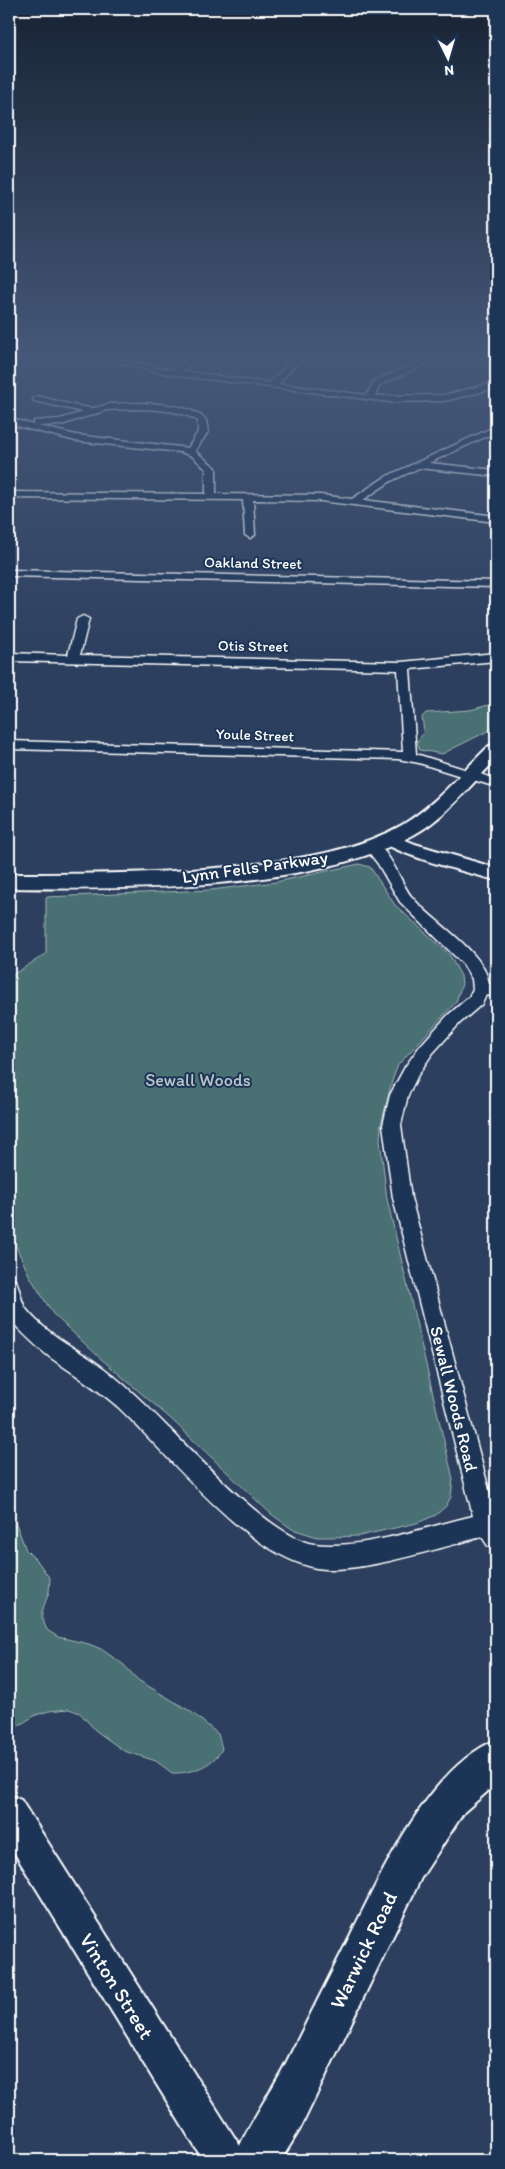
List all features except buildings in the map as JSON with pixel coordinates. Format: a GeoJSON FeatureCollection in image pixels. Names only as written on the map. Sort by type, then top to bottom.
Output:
{"type":"FeatureCollection","features":[{"type":"Feature","properties":{"kind":"main road","name":"Lynn Fells Parkway"},"geometry":{"type":"LineString","coordinates":[[9,881],[146,880],[207,876],[297,864],[380,843],[426,817],[496,750]]}},
{"type":"Feature","properties":{"kind":"main road","name":"Warwick Road"},"geometry":{"type":"LineString","coordinates":[[256,2160],[284,2113],[407,1864],[451,1799],[496,1759]]}},
{"type":"Feature","properties":{"kind":"street"},"geometry":{"type":"LineString","coordinates":[[199,459],[211,468],[211,497]]}},
{"type":"Feature","properties":{"kind":"street"},"geometry":{"type":"LineString","coordinates":[[355,502],[388,479],[430,459]]}},
{"type":"Feature","properties":{"kind":"street"},"geometry":{"type":"LineString","coordinates":[[417,465],[496,473]]}},
{"type":"Feature","properties":{"kind":"street"},"geometry":{"type":"LineString","coordinates":[[9,495],[314,498],[496,519]]}},
{"type":"Feature","properties":{"kind":"street"},"geometry":{"type":"LineString","coordinates":[[248,497],[250,535]]}},
{"type":"Feature","properties":{"kind":"street","name":"Oakland Street"},"geometry":{"type":"LineString","coordinates":[[9,573],[496,584]]}},
{"type":"Feature","properties":{"kind":"street"},"geometry":{"type":"LineString","coordinates":[[74,658],[83,618]]}},
{"type":"Feature","properties":{"kind":"street","name":"Otis Street"},"geometry":{"type":"LineString","coordinates":[[9,657],[404,666],[496,657]]}},
{"type":"Feature","properties":{"kind":"street"},"geometry":{"type":"LineString","coordinates":[[404,666],[410,757]]}},
{"type":"Feature","properties":{"kind":"street","name":"Youle Street"},"geometry":{"type":"LineString","coordinates":[[9,744],[410,757],[472,774],[496,783]]}},
{"type":"Feature","properties":{"kind":"street"},"geometry":{"type":"LineString","coordinates":[[380,843],[408,848],[496,874]]}},
{"type":"Feature","properties":{"kind":"street","name":"Sewall Woods Road"},"geometry":{"type":"LineString","coordinates":[[9,1287],[13,1319],[88,1369],[126,1401],[179,1456],[251,1522],[290,1548],[320,1556],[351,1557],[492,1531],[402,1198],[392,1125],[399,1095],[411,1072],[426,1050],[454,1019],[488,990],[469,960],[405,899],[384,862],[380,843]]}},
{"type":"Feature","properties":{"kind":"street","name":"Vinton Street"},"geometry":{"type":"LineString","coordinates":[[9,1812],[226,2160]]}},
{"type":"Feature","properties":{"kind":"green space"},"geometry":{"type":"Polygon","coordinates":[[[496,703],[496,727],[442,754],[420,750],[417,742],[424,732],[422,717],[426,713],[470,710],[496,703]]]}},
{"type":"Feature","properties":{"kind":"green space","name":"Sewall Woods"},"geometry":{"type":"Polygon","coordinates":[[[359,864],[370,867],[395,905],[449,954],[461,976],[462,984],[456,1002],[398,1065],[381,1125],[380,1140],[387,1199],[453,1479],[451,1497],[446,1506],[436,1515],[417,1523],[359,1536],[317,1537],[292,1529],[271,1514],[170,1418],[99,1357],[53,1314],[29,1275],[9,1231],[9,977],[46,954],[46,897],[211,890],[276,882],[359,864]]]}},
{"type":"Feature","properties":{"kind":"green space"},"geometry":{"type":"Polygon","coordinates":[[[9,1518],[15,1521],[26,1550],[39,1563],[50,1579],[49,1592],[42,1611],[42,1618],[47,1630],[58,1637],[89,1644],[101,1649],[124,1665],[138,1680],[190,1711],[218,1734],[222,1749],[213,1760],[200,1768],[172,1773],[156,1761],[124,1751],[95,1730],[80,1713],[69,1709],[49,1711],[36,1715],[18,1726],[9,1728],[9,1518]]]}}]}
